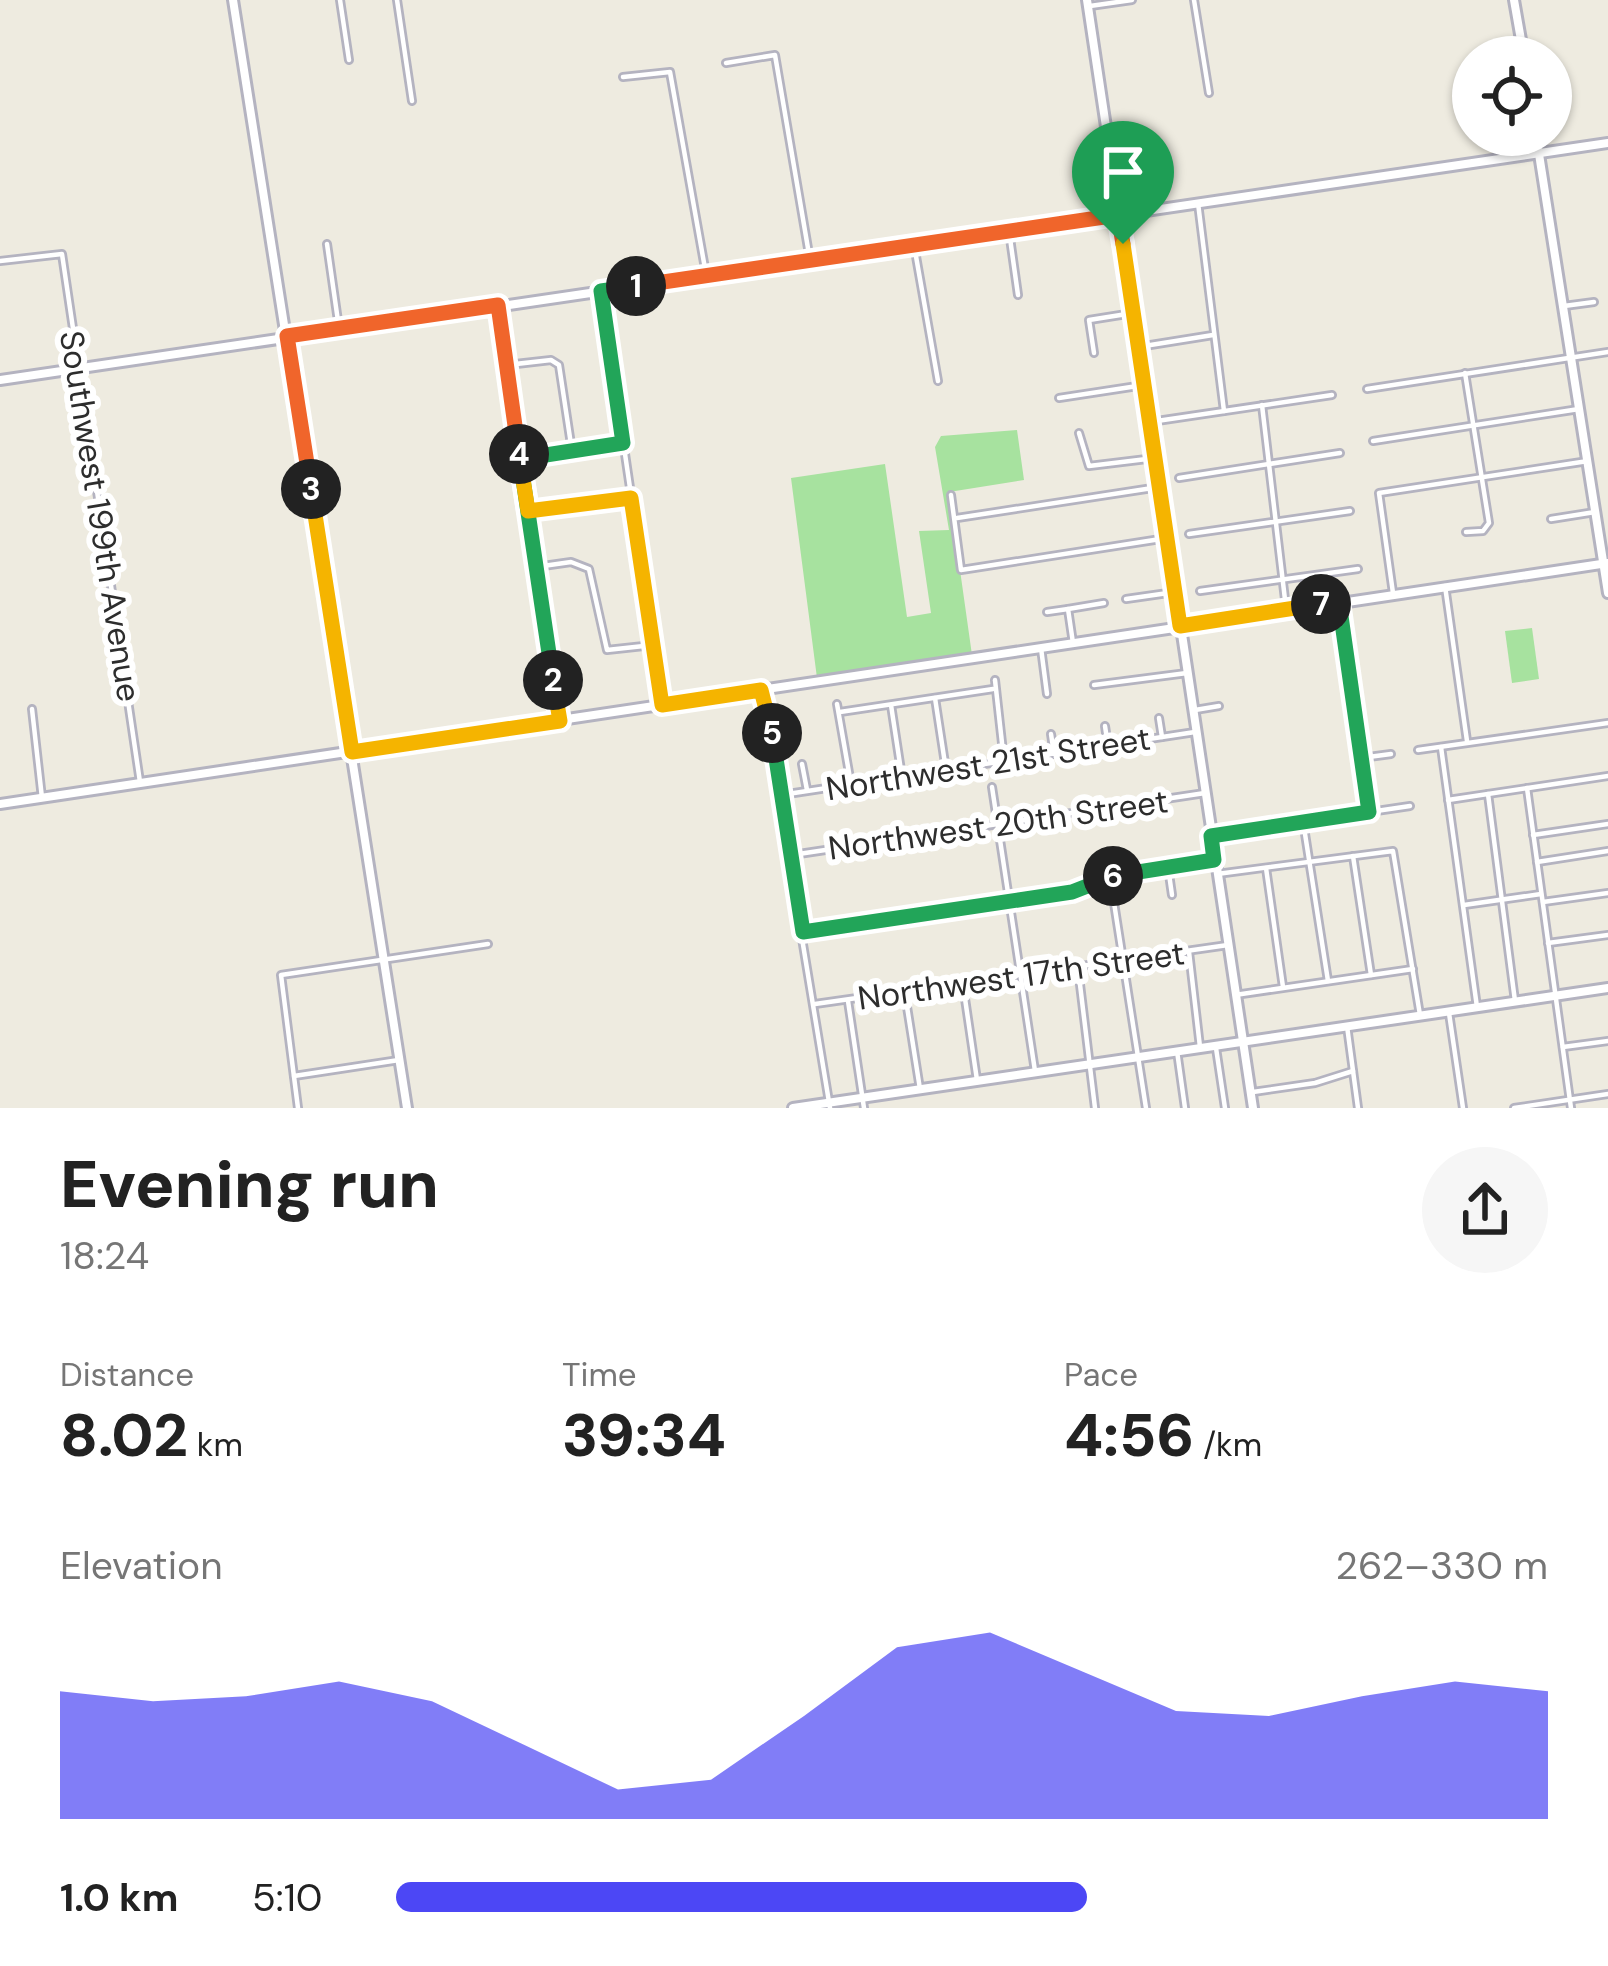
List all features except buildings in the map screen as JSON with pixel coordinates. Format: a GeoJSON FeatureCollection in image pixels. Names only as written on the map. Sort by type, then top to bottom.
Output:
{"type":"FeatureCollection","features":[{"type":"Feature","properties":{"kind":"street"},"geometry":{"type":"LineString","coordinates":[[233,0],[407,1108]]}},
{"type":"Feature","properties":{"kind":"street"},"geometry":{"type":"LineString","coordinates":[[340,0],[349,60]]}},
{"type":"Feature","properties":{"kind":"street"},"geometry":{"type":"LineString","coordinates":[[397,0],[412,101]]}},
{"type":"Feature","properties":{"kind":"street"},"geometry":{"type":"LineString","coordinates":[[1132,0],[1087,3],[1253,1108]]}},
{"type":"Feature","properties":{"kind":"street"},"geometry":{"type":"LineString","coordinates":[[1195,0],[1209,93]]}},
{"type":"Feature","properties":{"kind":"street"},"geometry":{"type":"LineString","coordinates":[[1514,0],[1520,36]]}},
{"type":"Feature","properties":{"kind":"street"},"geometry":{"type":"LineString","coordinates":[[726,63],[775,55],[810,260]]}},
{"type":"Feature","properties":{"kind":"street"},"geometry":{"type":"LineString","coordinates":[[623,77],[670,72],[707,275]]}},
{"type":"Feature","properties":{"kind":"street"},"geometry":{"type":"LineString","coordinates":[[1572,148],[1608,143]]}},
{"type":"Feature","properties":{"kind":"street"},"geometry":{"type":"LineString","coordinates":[[0,380],[1519,156]]}},
{"type":"Feature","properties":{"kind":"street"},"geometry":{"type":"LineString","coordinates":[[1539,156],[1608,593]]}},
{"type":"Feature","properties":{"kind":"street"},"geometry":{"type":"LineString","coordinates":[[1198,203],[1224,411]]}},
{"type":"Feature","properties":{"kind":"street"},"geometry":{"type":"LineString","coordinates":[[1009,231],[1018,295]]}},
{"type":"Feature","properties":{"kind":"street"},"geometry":{"type":"LineString","coordinates":[[327,244],[340,329]]}},
{"type":"Feature","properties":{"kind":"street"},"geometry":{"type":"LineString","coordinates":[[914,245],[938,381]]}},
{"type":"Feature","properties":{"kind":"street","name":"Southwest 199th Avenue"},"geometry":{"type":"LineString","coordinates":[[0,261],[58,252],[140,782]]}},
{"type":"Feature","properties":{"kind":"street"},"geometry":{"type":"LineString","coordinates":[[601,291],[662,705]]}},
{"type":"Feature","properties":{"kind":"street"},"geometry":{"type":"LineString","coordinates":[[1563,306],[1594,302]]}},
{"type":"Feature","properties":{"kind":"street"},"geometry":{"type":"LineString","coordinates":[[498,305],[560,721]]}},
{"type":"Feature","properties":{"kind":"street"},"geometry":{"type":"LineString","coordinates":[[1094,352],[1089,320],[1133,313]]}},
{"type":"Feature","properties":{"kind":"street"},"geometry":{"type":"LineString","coordinates":[[1138,347],[1213,335]]}},
{"type":"Feature","properties":{"kind":"street"},"geometry":{"type":"LineString","coordinates":[[1367,389],[1608,352]]}},
{"type":"Feature","properties":{"kind":"street"},"geometry":{"type":"LineString","coordinates":[[507,364],[551,360],[559,365],[572,451]]}},
{"type":"Feature","properties":{"kind":"street"},"geometry":{"type":"LineString","coordinates":[[1465,373],[1488,519],[1483,531],[1466,532]]}},
{"type":"Feature","properties":{"kind":"street"},"geometry":{"type":"LineString","coordinates":[[1059,398],[1144,385]]}},
{"type":"Feature","properties":{"kind":"street"},"geometry":{"type":"LineString","coordinates":[[1150,422],[1333,395]]}},
{"type":"Feature","properties":{"kind":"street"},"geometry":{"type":"LineString","coordinates":[[1262,405],[1280,521],[1286,610]]}},
{"type":"Feature","properties":{"kind":"street"},"geometry":{"type":"LineString","coordinates":[[1372,441],[1580,410]]}},
{"type":"Feature","properties":{"kind":"street"},"geometry":{"type":"LineString","coordinates":[[1079,433],[1082,457],[1093,467],[1155,458]]}},
{"type":"Feature","properties":{"kind":"street"},"geometry":{"type":"LineString","coordinates":[[520,459],[623,443]]}},
{"type":"Feature","properties":{"kind":"street"},"geometry":{"type":"LineString","coordinates":[[1179,478],[1340,453]]}},
{"type":"Feature","properties":{"kind":"street"},"geometry":{"type":"LineString","coordinates":[[1393,593],[1379,493],[1588,461]]}},
{"type":"Feature","properties":{"kind":"street"},"geometry":{"type":"LineString","coordinates":[[954,518],[1159,487]]}},
{"type":"Feature","properties":{"kind":"street"},"geometry":{"type":"LineString","coordinates":[[951,495],[962,570],[1167,538]]}},
{"type":"Feature","properties":{"kind":"street"},"geometry":{"type":"LineString","coordinates":[[528,511],[631,498]]}},
{"type":"Feature","properties":{"kind":"street"},"geometry":{"type":"LineString","coordinates":[[1189,534],[1350,511]]}},
{"type":"Feature","properties":{"kind":"street"},"geometry":{"type":"LineString","coordinates":[[1551,519],[1595,512]]}},
{"type":"Feature","properties":{"kind":"street"},"geometry":{"type":"LineString","coordinates":[[536,567],[581,564],[589,569],[601,642],[607,650],[653,646]]}},
{"type":"Feature","properties":{"kind":"street"},"geometry":{"type":"LineString","coordinates":[[0,804],[1606,564]]}},
{"type":"Feature","properties":{"kind":"street"},"geometry":{"type":"LineString","coordinates":[[1200,591],[1358,569]]}},
{"type":"Feature","properties":{"kind":"street"},"geometry":{"type":"LineString","coordinates":[[1445,586],[1467,744]]}},
{"type":"Feature","properties":{"kind":"street"},"geometry":{"type":"LineString","coordinates":[[1126,599],[1175,592]]}},
{"type":"Feature","properties":{"kind":"street"},"geometry":{"type":"LineString","coordinates":[[1339,602],[1369,812]]}},
{"type":"Feature","properties":{"kind":"street"},"geometry":{"type":"LineString","coordinates":[[1047,612],[1104,603]]}},
{"type":"Feature","properties":{"kind":"street"},"geometry":{"type":"LineString","coordinates":[[1068,609],[1073,643]]}},
{"type":"Feature","properties":{"kind":"street"},"geometry":{"type":"LineString","coordinates":[[1041,648],[1047,694]]}},
{"type":"Feature","properties":{"kind":"street"},"geometry":{"type":"LineString","coordinates":[[1094,686],[1187,673]]}},
{"type":"Feature","properties":{"kind":"street"},"geometry":{"type":"LineString","coordinates":[[995,680],[1004,761]]}},
{"type":"Feature","properties":{"kind":"street"},"geometry":{"type":"LineString","coordinates":[[840,712],[993,689]]}},
{"type":"Feature","properties":{"kind":"street"},"geometry":{"type":"LineString","coordinates":[[761,690],[792,854],[830,1105]]}},
{"type":"Feature","properties":{"kind":"street"},"geometry":{"type":"LineString","coordinates":[[935,698],[946,770]]}},
{"type":"Feature","properties":{"kind":"street"},"geometry":{"type":"LineString","coordinates":[[837,704],[851,784]]}},
{"type":"Feature","properties":{"kind":"street"},"geometry":{"type":"LineString","coordinates":[[891,704],[902,777]]}},
{"type":"Feature","properties":{"kind":"street"},"geometry":{"type":"LineString","coordinates":[[1192,710],[1219,706]]}},
{"type":"Feature","properties":{"kind":"street"},"geometry":{"type":"LineString","coordinates":[[32,710],[42,798]]}},
{"type":"Feature","properties":{"kind":"street"},"geometry":{"type":"LineString","coordinates":[[1159,718],[1162,737]]}},
{"type":"Feature","properties":{"kind":"street"},"geometry":{"type":"LineString","coordinates":[[1418,750],[1608,723]]}},
{"type":"Feature","properties":{"kind":"street"},"geometry":{"type":"LineString","coordinates":[[1105,726],[1108,746]]}},
{"type":"Feature","properties":{"kind":"street","name":"Northwest 21st Street"},"geometry":{"type":"LineString","coordinates":[[781,794],[1196,732]]}},
{"type":"Feature","properties":{"kind":"street"},"geometry":{"type":"LineString","coordinates":[[1051,734],[1054,754]]}},
{"type":"Feature","properties":{"kind":"street"},"geometry":{"type":"LineString","coordinates":[[1441,747],[1478,1007]]}},
{"type":"Feature","properties":{"kind":"street"},"geometry":{"type":"LineString","coordinates":[[1361,758],[1391,754]]}},
{"type":"Feature","properties":{"kind":"street"},"geometry":{"type":"LineString","coordinates":[[802,764],[806,790]]}},
{"type":"Feature","properties":{"kind":"street"},"geometry":{"type":"LineString","coordinates":[[1448,800],[1608,776]]}},
{"type":"Feature","properties":{"kind":"street"},"geometry":{"type":"LineString","coordinates":[[992,787],[1035,1071]]}},
{"type":"Feature","properties":{"kind":"street"},"geometry":{"type":"LineString","coordinates":[[1527,788],[1571,1104]]}},
{"type":"Feature","properties":{"kind":"street","name":"Northwest 20th Street"},"geometry":{"type":"LineString","coordinates":[[792,854],[1204,793]]}},
{"type":"Feature","properties":{"kind":"street"},"geometry":{"type":"LineString","coordinates":[[1489,794],[1515,1001]]}},
{"type":"Feature","properties":{"kind":"street"},"geometry":{"type":"LineString","coordinates":[[1211,836],[1410,806]]}},
{"type":"Feature","properties":{"kind":"street"},"geometry":{"type":"LineString","coordinates":[[1303,821],[1328,981]]}},
{"type":"Feature","properties":{"kind":"street"},"geometry":{"type":"LineString","coordinates":[[1533,835],[1608,824]]}},
{"type":"Feature","properties":{"kind":"street"},"geometry":{"type":"LineString","coordinates":[[1216,874],[1394,851],[1420,1015]]}},
{"type":"Feature","properties":{"kind":"street"},"geometry":{"type":"LineString","coordinates":[[1537,862],[1608,851]]}},
{"type":"Feature","properties":{"kind":"street"},"geometry":{"type":"LineString","coordinates":[[1353,855],[1371,975]]}},
{"type":"Feature","properties":{"kind":"street"},"geometry":{"type":"LineString","coordinates":[[803,932],[1072,892],[1111,877],[1214,860]]}},
{"type":"Feature","properties":{"kind":"street"},"geometry":{"type":"LineString","coordinates":[[1168,867],[1172,895]]}},
{"type":"Feature","properties":{"kind":"street"},"geometry":{"type":"LineString","coordinates":[[1266,868],[1283,987]]}},
{"type":"Feature","properties":{"kind":"street"},"geometry":{"type":"LineString","coordinates":[[1111,877],[1146,1108]]}},
{"type":"Feature","properties":{"kind":"street"},"geometry":{"type":"LineString","coordinates":[[1543,902],[1608,893]]}},
{"type":"Feature","properties":{"kind":"street"},"geometry":{"type":"LineString","coordinates":[[1463,905],[1541,894]]}},
{"type":"Feature","properties":{"kind":"street"},"geometry":{"type":"LineString","coordinates":[[1549,943],[1608,935]]}},
{"type":"Feature","properties":{"kind":"street"},"geometry":{"type":"LineString","coordinates":[[298,1108],[281,975],[488,944]]}},
{"type":"Feature","properties":{"kind":"street","name":"Northwest 17th Street"},"geometry":{"type":"LineString","coordinates":[[815,1004],[1228,945]]}},
{"type":"Feature","properties":{"kind":"street"},"geometry":{"type":"LineString","coordinates":[[1189,951],[1200,1047]]}},
{"type":"Feature","properties":{"kind":"street"},"geometry":{"type":"LineString","coordinates":[[1078,968],[1095,1108]]}},
{"type":"Feature","properties":{"kind":"street"},"geometry":{"type":"LineString","coordinates":[[1235,995],[1413,969]]}},
{"type":"Feature","properties":{"kind":"street"},"geometry":{"type":"LineString","coordinates":[[963,985],[977,1080]]}},
{"type":"Feature","properties":{"kind":"street"},"geometry":{"type":"LineString","coordinates":[[794,1108],[863,1103],[1035,1071],[1608,988]]}},
{"type":"Feature","properties":{"kind":"street"},"geometry":{"type":"LineString","coordinates":[[905,993],[920,1089]]}},
{"type":"Feature","properties":{"kind":"street"},"geometry":{"type":"LineString","coordinates":[[848,999],[863,1103]]}},
{"type":"Feature","properties":{"kind":"street"},"geometry":{"type":"LineString","coordinates":[[1449,1011],[1462,1108]]}},
{"type":"Feature","properties":{"kind":"street"},"geometry":{"type":"LineString","coordinates":[[1346,1026],[1358,1108]]}},
{"type":"Feature","properties":{"kind":"street"},"geometry":{"type":"LineString","coordinates":[[1563,1047],[1608,1041]]}},
{"type":"Feature","properties":{"kind":"street"},"geometry":{"type":"LineString","coordinates":[[1216,1045],[1225,1108]]}},
{"type":"Feature","properties":{"kind":"street"},"geometry":{"type":"LineString","coordinates":[[1177,1051],[1185,1108]]}},
{"type":"Feature","properties":{"kind":"street"},"geometry":{"type":"LineString","coordinates":[[294,1076],[399,1060]]}},
{"type":"Feature","properties":{"kind":"street"},"geometry":{"type":"LineString","coordinates":[[1251,1092],[1315,1083],[1353,1071]]}},
{"type":"Feature","properties":{"kind":"street"},"geometry":{"type":"LineString","coordinates":[[1514,1108],[1571,1104],[1608,1094]]}},
{"type":"Feature","properties":{"kind":"green space"},"geometry":{"type":"Polygon","coordinates":[[[1017,430],[1024,480],[949,492],[972,655],[817,678],[791,478],[885,464],[907,617],[931,613],[919,531],[949,530],[935,447],[941,436],[1017,430]]]}},
{"type":"Feature","properties":{"kind":"green space"},"geometry":{"type":"Polygon","coordinates":[[[1532,628],[1539,679],[1512,683],[1505,631],[1532,628]]]}},
{"type":"Feature","properties":{"kind":"route"},"geometry":{"type":"LineString","coordinates":[[1123,244],[1118,215],[601,291],[623,443],[520,459],[528,511],[560,721],[352,752],[287,336],[498,305],[520,459],[524,487],[528,511],[631,498],[662,705],[761,690],[803,932],[1072,892],[1122,873],[1214,860],[1211,836],[1369,812],[1339,602],[1180,626],[1123,244]]}}]}
